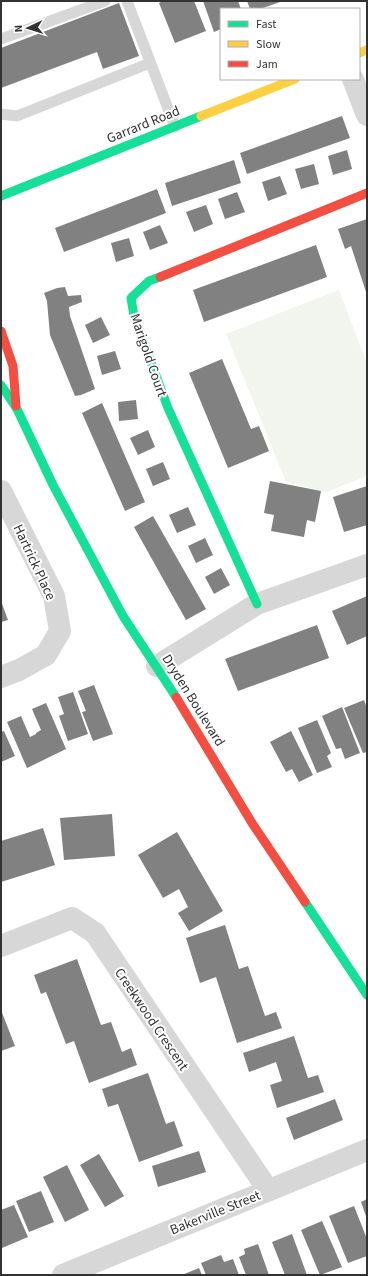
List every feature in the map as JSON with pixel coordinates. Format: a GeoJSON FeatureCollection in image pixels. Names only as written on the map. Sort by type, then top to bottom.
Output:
{"type":"FeatureCollection","features":[{"type":"Feature","properties":{"kind":"street","name":"Garrard Road"},"geometry":{"type":"LineString","coordinates":[[1,196],[292,80]]}},
{"type":"Feature","properties":{"kind":"street"},"geometry":{"type":"LineString","coordinates":[[353,80],[367,115]]}},
{"type":"Feature","properties":{"kind":"street","name":"Marigold Court"},"geometry":{"type":"LineString","coordinates":[[258,604],[168,408],[134,316],[131,298],[149,281],[367,193]]}},
{"type":"Feature","properties":{"kind":"street","name":"Dryden Boulevard"},"geometry":{"type":"LineString","coordinates":[[1,331],[13,366],[17,409]]}},
{"type":"Feature","properties":{"kind":"street","name":"Dryden Boulevard"},"geometry":{"type":"LineString","coordinates":[[1,385],[17,409],[54,486],[122,616],[156,666],[256,829],[367,995]]}},
{"type":"Feature","properties":{"kind":"street","name":"Hartrick Place"},"geometry":{"type":"LineString","coordinates":[[1,490],[54,596],[60,631],[46,655],[19,670],[1,677]]}},
{"type":"Feature","properties":{"kind":"street"},"geometry":{"type":"LineString","coordinates":[[156,666],[258,604],[367,565]]}},
{"type":"Feature","properties":{"kind":"street","name":"Creekwood Crescent"},"geometry":{"type":"LineString","coordinates":[[1,946],[72,918],[95,933],[268,1190]]}},
{"type":"Feature","properties":{"kind":"street","name":"Bakerville Street"},"geometry":{"type":"LineString","coordinates":[[63,1275],[367,1150]]}},
{"type":"Feature","properties":{"kind":"lane"},"geometry":{"type":"LineString","coordinates":[[1,39],[105,1]]}},
{"type":"Feature","properties":{"kind":"lane"},"geometry":{"type":"LineString","coordinates":[[127,1],[175,127]]}},
{"type":"Feature","properties":{"kind":"lane"},"geometry":{"type":"LineString","coordinates":[[1,114],[17,116],[150,63]]}},
{"type":"Feature","properties":{"kind":"shaded area"},"geometry":{"type":"Polygon","coordinates":[[[339,290],[367,364],[367,476],[326,492],[286,482],[226,334],[339,290]]]}},
{"type":"Feature","properties":{"kind":"building"},"geometry":{"type":"Polygon","coordinates":[[[163,1],[194,1],[206,31],[175,43],[159,3],[163,1]]]}},
{"type":"Feature","properties":{"kind":"building"},"geometry":{"type":"Polygon","coordinates":[[[203,1],[238,1],[241,8],[220,8],[220,29],[214,32],[203,1]]]}},
{"type":"Feature","properties":{"kind":"building"},"geometry":{"type":"Polygon","coordinates":[[[247,1],[283,1],[263,8],[250,8],[247,1]]]}},
{"type":"Feature","properties":{"kind":"building"},"geometry":{"type":"Polygon","coordinates":[[[119,3],[139,56],[103,69],[97,52],[1,88],[1,48],[119,3]]]}},
{"type":"Feature","properties":{"kind":"building"},"geometry":{"type":"Polygon","coordinates":[[[342,116],[350,138],[247,174],[240,153],[342,116]]]}},
{"type":"Feature","properties":{"kind":"building"},"geometry":{"type":"Polygon","coordinates":[[[347,150],[352,169],[333,175],[328,156],[347,150]]]}},
{"type":"Feature","properties":{"kind":"building"},"geometry":{"type":"Polygon","coordinates":[[[234,160],[241,183],[172,206],[165,183],[234,160]]]}},
{"type":"Feature","properties":{"kind":"building"},"geometry":{"type":"Polygon","coordinates":[[[314,164],[319,184],[301,189],[295,169],[314,164]]]}},
{"type":"Feature","properties":{"kind":"building"},"geometry":{"type":"Polygon","coordinates":[[[280,176],[287,194],[268,201],[262,182],[280,176]]]}},
{"type":"Feature","properties":{"kind":"building"},"geometry":{"type":"Polygon","coordinates":[[[157,189],[166,213],[64,252],[55,228],[157,189]]]}},
{"type":"Feature","properties":{"kind":"building"},"geometry":{"type":"Polygon","coordinates":[[[237,192],[245,212],[225,219],[218,199],[237,192]]]}},
{"type":"Feature","properties":{"kind":"building"},"geometry":{"type":"Polygon","coordinates":[[[206,205],[213,224],[194,232],[186,212],[206,205]]]}},
{"type":"Feature","properties":{"kind":"building"},"geometry":{"type":"Polygon","coordinates":[[[367,219],[367,295],[351,246],[345,249],[338,229],[367,219]]]}},
{"type":"Feature","properties":{"kind":"building"},"geometry":{"type":"Polygon","coordinates":[[[160,225],[168,243],[150,250],[143,232],[160,225]]]}},
{"type":"Feature","properties":{"kind":"building"},"geometry":{"type":"Polygon","coordinates":[[[129,238],[134,256],[116,262],[111,243],[129,238]]]}},
{"type":"Feature","properties":{"kind":"building"},"geometry":{"type":"Polygon","coordinates":[[[316,245],[327,277],[204,322],[193,290],[316,245]]]}},
{"type":"Feature","properties":{"kind":"building"},"geometry":{"type":"Polygon","coordinates":[[[65,287],[68,296],[81,295],[82,302],[69,307],[70,316],[95,389],[75,396],[50,335],[47,301],[44,293],[57,288],[65,287]]]}},
{"type":"Feature","properties":{"kind":"building"},"geometry":{"type":"Polygon","coordinates":[[[101,317],[110,335],[93,343],[85,325],[101,317]]]}},
{"type":"Feature","properties":{"kind":"building"},"geometry":{"type":"Polygon","coordinates":[[[115,351],[121,369],[102,375],[97,356],[115,351]]]}},
{"type":"Feature","properties":{"kind":"building"},"geometry":{"type":"Polygon","coordinates":[[[222,359],[251,429],[259,426],[269,451],[228,468],[189,373],[222,359]]]}},
{"type":"Feature","properties":{"kind":"building"},"geometry":{"type":"Polygon","coordinates":[[[136,400],[138,419],[119,421],[118,402],[136,400]]]}},
{"type":"Feature","properties":{"kind":"building"},"geometry":{"type":"Polygon","coordinates":[[[102,403],[145,502],[125,511],[82,413],[102,403]]]}},
{"type":"Feature","properties":{"kind":"building"},"geometry":{"type":"Polygon","coordinates":[[[148,430],[155,447],[138,455],[130,438],[148,430]]]}},
{"type":"Feature","properties":{"kind":"building"},"geometry":{"type":"Polygon","coordinates":[[[163,462],[170,479],[153,486],[146,469],[163,462]]]}},
{"type":"Feature","properties":{"kind":"building"},"geometry":{"type":"Polygon","coordinates":[[[270,481],[321,491],[315,522],[307,520],[304,537],[271,531],[274,515],[264,513],[270,481]]]}},
{"type":"Feature","properties":{"kind":"building"},"geometry":{"type":"Polygon","coordinates":[[[367,486],[367,525],[344,532],[333,497],[367,486]]]}},
{"type":"Feature","properties":{"kind":"building"},"geometry":{"type":"Polygon","coordinates":[[[188,507],[196,525],[177,533],[169,515],[188,507]]]}},
{"type":"Feature","properties":{"kind":"building"},"geometry":{"type":"Polygon","coordinates":[[[153,516],[206,609],[186,620],[134,527],[153,516]]]}},
{"type":"Feature","properties":{"kind":"building"},"geometry":{"type":"Polygon","coordinates":[[[205,538],[213,555],[196,563],[188,546],[205,538]]]}},
{"type":"Feature","properties":{"kind":"building"},"geometry":{"type":"Polygon","coordinates":[[[221,568],[230,585],[214,594],[205,577],[221,568]]]}},
{"type":"Feature","properties":{"kind":"building"},"geometry":{"type":"Polygon","coordinates":[[[367,596],[367,636],[347,645],[332,611],[367,596]]]}},
{"type":"Feature","properties":{"kind":"building"},"geometry":{"type":"Polygon","coordinates":[[[1,601],[8,620],[1,622],[1,601]]]}},
{"type":"Feature","properties":{"kind":"building"},"geometry":{"type":"Polygon","coordinates":[[[317,625],[329,658],[238,691],[225,659],[317,625]]]}},
{"type":"Feature","properties":{"kind":"building"},"geometry":{"type":"Polygon","coordinates":[[[94,685],[113,734],[93,741],[82,712],[86,711],[78,691],[94,685]]]}},
{"type":"Feature","properties":{"kind":"building"},"geometry":{"type":"Polygon","coordinates":[[[73,692],[88,734],[68,741],[59,716],[64,714],[58,697],[73,692]]]}},
{"type":"Feature","properties":{"kind":"building"},"geometry":{"type":"Polygon","coordinates":[[[364,700],[367,708],[367,752],[363,753],[344,708],[364,700]]]}},
{"type":"Feature","properties":{"kind":"building"},"geometry":{"type":"Polygon","coordinates":[[[46,703],[66,749],[27,768],[7,722],[21,716],[30,737],[41,730],[32,709],[46,703]]]}},
{"type":"Feature","properties":{"kind":"building"},"geometry":{"type":"Polygon","coordinates":[[[342,707],[360,753],[345,759],[341,748],[336,749],[322,716],[342,707]]]}},
{"type":"Feature","properties":{"kind":"building"},"geometry":{"type":"Polygon","coordinates":[[[317,720],[331,753],[327,756],[332,767],[317,773],[298,728],[317,720]]]}},
{"type":"Feature","properties":{"kind":"building"},"geometry":{"type":"Polygon","coordinates":[[[4,731],[15,756],[1,762],[1,732],[4,731]]]}},
{"type":"Feature","properties":{"kind":"building"},"geometry":{"type":"Polygon","coordinates":[[[291,731],[313,775],[299,782],[292,769],[286,772],[270,742],[291,731]]]}},
{"type":"Feature","properties":{"kind":"building"},"geometry":{"type":"Polygon","coordinates":[[[112,814],[115,856],[64,860],[60,818],[112,814]]]}},
{"type":"Feature","properties":{"kind":"building"},"geometry":{"type":"Polygon","coordinates":[[[43,828],[55,865],[1,882],[1,841],[43,828]]]}},
{"type":"Feature","properties":{"kind":"building"},"geometry":{"type":"Polygon","coordinates":[[[177,832],[223,911],[189,931],[178,913],[188,907],[179,889],[163,898],[138,855],[177,832]]]}},
{"type":"Feature","properties":{"kind":"building"},"geometry":{"type":"Polygon","coordinates":[[[225,925],[239,969],[248,966],[265,1016],[276,1012],[282,1028],[237,1043],[216,977],[200,983],[186,938],[225,925]]]}},
{"type":"Feature","properties":{"kind":"building"},"geometry":{"type":"Polygon","coordinates":[[[77,959],[101,1025],[111,1022],[122,1052],[131,1048],[137,1065],[89,1083],[74,1041],[66,1044],[46,992],[41,994],[34,975],[77,959]]]}},
{"type":"Feature","properties":{"kind":"building"},"geometry":{"type":"Polygon","coordinates":[[[1,1010],[15,1046],[1,1051],[1,1010]]]}},
{"type":"Feature","properties":{"kind":"building"},"geometry":{"type":"Polygon","coordinates":[[[294,1036],[308,1078],[318,1075],[324,1092],[277,1108],[270,1085],[282,1081],[276,1062],[249,1072],[243,1053],[294,1036]]]}},
{"type":"Feature","properties":{"kind":"building"},"geometry":{"type":"Polygon","coordinates":[[[148,1073],[166,1124],[174,1121],[183,1146],[139,1162],[118,1104],[108,1107],[102,1089],[148,1073]]]}},
{"type":"Feature","properties":{"kind":"building"},"geometry":{"type":"Polygon","coordinates":[[[335,1099],[343,1120],[294,1140],[286,1118],[335,1099]]]}},
{"type":"Feature","properties":{"kind":"building"},"geometry":{"type":"Polygon","coordinates":[[[199,1151],[206,1172],[158,1187],[152,1166],[199,1151]]]}},
{"type":"Feature","properties":{"kind":"building"},"geometry":{"type":"Polygon","coordinates":[[[99,1154],[124,1196],[105,1207],[80,1165],[99,1154]]]}},
{"type":"Feature","properties":{"kind":"building"},"geometry":{"type":"Polygon","coordinates":[[[67,1165],[89,1210],[65,1222],[43,1177],[67,1165]]]}},
{"type":"Feature","properties":{"kind":"building"},"geometry":{"type":"Polygon","coordinates":[[[41,1191],[54,1222],[29,1232],[16,1201],[41,1191]]]}},
{"type":"Feature","properties":{"kind":"building"},"geometry":{"type":"Polygon","coordinates":[[[367,1199],[367,1219],[361,1202],[367,1199]]]}},
{"type":"Feature","properties":{"kind":"building"},"geometry":{"type":"Polygon","coordinates":[[[14,1205],[28,1237],[2,1248],[1,1210],[14,1205]]]}},
{"type":"Feature","properties":{"kind":"building"},"geometry":{"type":"Polygon","coordinates":[[[354,1206],[367,1239],[367,1256],[348,1263],[329,1216],[354,1206]]]}},
{"type":"Feature","properties":{"kind":"building"},"geometry":{"type":"Polygon","coordinates":[[[322,1221],[342,1267],[320,1275],[301,1230],[322,1221]]]}},
{"type":"Feature","properties":{"kind":"building"},"geometry":{"type":"Polygon","coordinates":[[[292,1234],[307,1275],[285,1275],[272,1242],[292,1234]]]}},
{"type":"Feature","properties":{"kind":"building"},"geometry":{"type":"Polygon","coordinates":[[[258,1244],[269,1275],[246,1275],[239,1257],[245,1254],[244,1249],[258,1244]]]}},
{"type":"Feature","properties":{"kind":"building"},"geometry":{"type":"Polygon","coordinates":[[[221,1255],[224,1262],[233,1259],[239,1275],[206,1275],[201,1263],[221,1255]]]}},
{"type":"Feature","properties":{"kind":"building"},"geometry":{"type":"Polygon","coordinates":[[[199,1268],[202,1275],[182,1275],[199,1268]]]}},
{"type":"Feature","properties":{"kind":"traffic: fast"},"geometry":{"type":"LineString","coordinates":[[1,196],[201,116]]}},
{"type":"Feature","properties":{"kind":"traffic: fast"},"geometry":{"type":"LineString","coordinates":[[160,277],[149,281],[131,298],[134,316],[168,408],[257,604]]}},
{"type":"Feature","properties":{"kind":"traffic: fast"},"geometry":{"type":"LineString","coordinates":[[1,385],[17,409],[53,485],[123,616],[176,697]]}},
{"type":"Feature","properties":{"kind":"traffic: fast"},"geometry":{"type":"LineString","coordinates":[[305,902],[367,995]]}},
{"type":"Feature","properties":{"kind":"traffic: slow"},"geometry":{"type":"LineString","coordinates":[[360,53],[367,50]]}},
{"type":"Feature","properties":{"kind":"traffic: slow"},"geometry":{"type":"LineString","coordinates":[[201,116],[292,80]]}},
{"type":"Feature","properties":{"kind":"traffic: jam"},"geometry":{"type":"LineString","coordinates":[[160,277],[367,193]]}},
{"type":"Feature","properties":{"kind":"traffic: jam"},"geometry":{"type":"LineString","coordinates":[[1,331],[13,366],[16,406]]}},
{"type":"Feature","properties":{"kind":"traffic: jam"},"geometry":{"type":"LineString","coordinates":[[176,697],[252,823],[305,902]]}}]}
